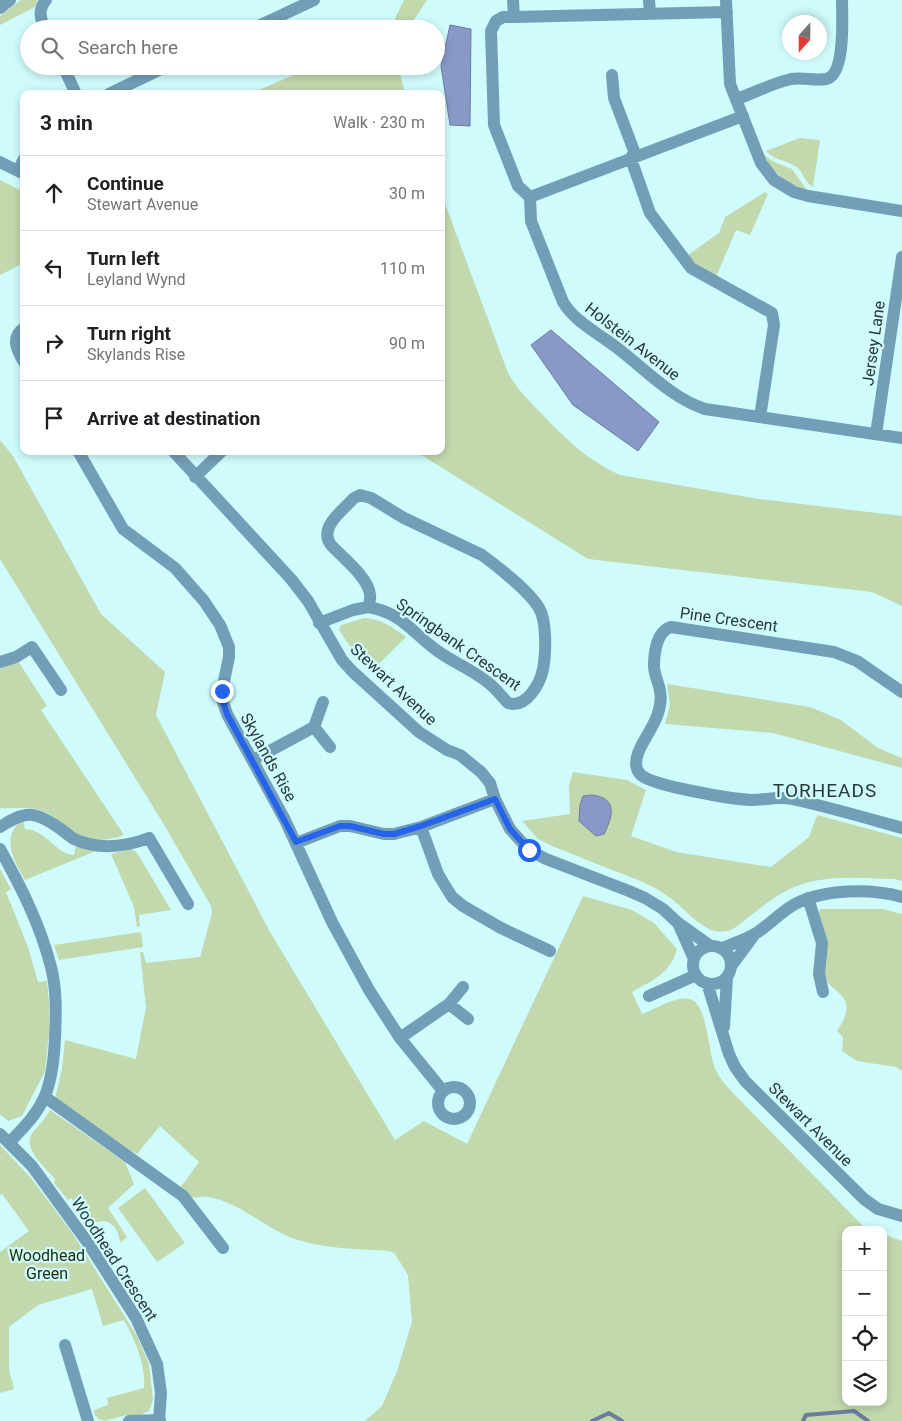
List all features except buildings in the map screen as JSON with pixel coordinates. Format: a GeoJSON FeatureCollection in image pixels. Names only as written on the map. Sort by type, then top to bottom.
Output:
{"type":"FeatureCollection","features":[{"type":"Feature","properties":{"kind":"street"},"geometry":{"type":"LineString","coordinates":[[0,8],[10,0]]}},
{"type":"Feature","properties":{"kind":"street"},"geometry":{"type":"LineString","coordinates":[[41,20],[41,6],[46,0]]}},
{"type":"Feature","properties":{"kind":"street"},"geometry":{"type":"LineString","coordinates":[[513,0],[514,17]]}},
{"type":"Feature","properties":{"kind":"street"},"geometry":{"type":"LineString","coordinates":[[649,0],[650,14]]}},
{"type":"Feature","properties":{"kind":"street"},"geometry":{"type":"LineString","coordinates":[[737,99],[790,79],[824,79],[830,77],[837,67],[840,54],[842,0]]}},
{"type":"Feature","properties":{"kind":"street"},"geometry":{"type":"LineString","coordinates":[[270,20],[306,2]]}},
{"type":"Feature","properties":{"kind":"street"},"geometry":{"type":"LineString","coordinates":[[743,116],[530,197],[518,186],[494,125],[492,31],[496,21],[503,18],[650,14],[726,6],[730,84],[737,99],[761,163],[774,180],[785,188],[808,196],[902,211]]}},
{"type":"Feature","properties":{"kind":"street"},"geometry":{"type":"LineString","coordinates":[[67,75],[74,90]]}},
{"type":"Feature","properties":{"kind":"street"},"geometry":{"type":"LineString","coordinates":[[117,90],[148,75]]}},
{"type":"Feature","properties":{"kind":"street"},"geometry":{"type":"LineString","coordinates":[[612,75],[614,98],[634,151],[631,159],[650,213],[691,268],[772,313],[774,325],[760,417]]}},
{"type":"Feature","properties":{"kind":"street"},"geometry":{"type":"LineString","coordinates":[[0,162],[20,172]]}},
{"type":"Feature","properties":{"kind":"street","name":"Holstein Avenue"},"geometry":{"type":"LineString","coordinates":[[530,197],[531,221],[564,302],[574,316],[693,405],[705,409],[902,438]]}},
{"type":"Feature","properties":{"kind":"street","name":"Jersey Lane"},"geometry":{"type":"LineString","coordinates":[[876,434],[902,257]]}},
{"type":"Feature","properties":{"kind":"street"},"geometry":{"type":"LineString","coordinates":[[20,331],[15,341],[20,354]]}},
{"type":"Feature","properties":{"kind":"street","name":"Skylands Rise"},"geometry":{"type":"LineString","coordinates":[[80,455],[123,529],[176,568],[204,601],[220,625],[229,648],[229,657],[223,680],[223,702],[227,714],[296,842],[332,922],[369,990],[400,1038],[444,1091]]}},
{"type":"Feature","properties":{"kind":"street","name":"Stewart Avenue"},"geometry":{"type":"LineString","coordinates":[[176,455],[291,579],[308,601],[342,660],[353,672],[419,732],[470,762],[481,772],[490,783],[495,799],[510,829],[529,850],[546,859],[637,895],[663,910],[678,924],[709,945]]}},
{"type":"Feature","properties":{"kind":"street"},"geometry":{"type":"LineString","coordinates":[[195,477],[218,455]]}},
{"type":"Feature","properties":{"kind":"street","name":"Springbank Crescent"},"geometry":{"type":"LineString","coordinates":[[360,496],[371,498],[404,518],[492,562],[534,601],[540,609],[545,629],[544,668],[541,677],[532,692],[522,702],[508,703],[485,680],[438,652],[394,615],[368,607],[370,595],[368,586],[363,578],[331,545],[327,540],[326,534],[330,524],[354,498],[360,496]]}},
{"type":"Feature","properties":{"kind":"street"},"geometry":{"type":"LineString","coordinates":[[319,623],[353,610],[368,607]]}},
{"type":"Feature","properties":{"kind":"street","name":"Pine Crescent"},"geometry":{"type":"LineString","coordinates":[[902,692],[857,661],[834,652],[671,627],[665,629],[656,647],[654,666],[661,692],[660,710],[638,754],[636,762],[637,770],[641,776],[675,788],[751,800],[783,797],[902,828]]}},
{"type":"Feature","properties":{"kind":"street"},"geometry":{"type":"LineString","coordinates":[[0,662],[16,657],[32,647],[60,690]]}},
{"type":"Feature","properties":{"kind":"street"},"geometry":{"type":"LineString","coordinates":[[253,760],[314,727],[323,702]]}},
{"type":"Feature","properties":{"kind":"street"},"geometry":{"type":"LineString","coordinates":[[314,727],[330,747]]}},
{"type":"Feature","properties":{"kind":"street"},"geometry":{"type":"LineString","coordinates":[[296,842],[340,826],[394,834],[495,799]]}},
{"type":"Feature","properties":{"kind":"street"},"geometry":{"type":"LineString","coordinates":[[0,827],[17,816],[27,814],[40,816],[74,839],[92,844],[118,846],[133,844],[149,838],[188,904]]}},
{"type":"Feature","properties":{"kind":"street"},"geometry":{"type":"LineString","coordinates":[[421,826],[438,874],[452,897],[463,906],[501,928],[550,951]]}},
{"type":"Feature","properties":{"kind":"street"},"geometry":{"type":"LineString","coordinates":[[0,849],[34,915],[51,968],[56,1008],[54,1048],[45,1096],[34,1116],[9,1143]]}},
{"type":"Feature","properties":{"kind":"street"},"geometry":{"type":"LineString","coordinates":[[757,932],[722,982],[707,983],[696,975],[694,959],[700,950],[709,945],[723,948],[757,932],[780,914],[808,898],[849,892],[877,893],[902,897]]}},
{"type":"Feature","properties":{"kind":"street"},"geometry":{"type":"LineString","coordinates":[[808,898],[822,943],[819,974],[823,992]]}},
{"type":"Feature","properties":{"kind":"street","name":"Stewart Avenue"},"geometry":{"type":"LineString","coordinates":[[678,924],[694,959]]}},
{"type":"Feature","properties":{"kind":"street"},"geometry":{"type":"LineString","coordinates":[[723,948],[728,954],[730,971]]}},
{"type":"Feature","properties":{"kind":"street","name":"Stewart Avenue"},"geometry":{"type":"LineString","coordinates":[[723,1032],[730,971]]}},
{"type":"Feature","properties":{"kind":"street"},"geometry":{"type":"LineString","coordinates":[[649,996],[696,975]]}},
{"type":"Feature","properties":{"kind":"street","name":"Stewart Avenue"},"geometry":{"type":"LineString","coordinates":[[707,983],[732,1060],[745,1081],[864,1199],[878,1209],[902,1216]]}},
{"type":"Feature","properties":{"kind":"street"},"geometry":{"type":"LineString","coordinates":[[400,1038],[449,1004],[462,987]]}},
{"type":"Feature","properties":{"kind":"street"},"geometry":{"type":"LineString","coordinates":[[449,1004],[468,1019]]}},
{"type":"Feature","properties":{"kind":"street"},"geometry":{"type":"LineString","coordinates":[[45,1096],[183,1196],[223,1248]]}},
{"type":"Feature","properties":{"kind":"street","name":"Woodhead Crescent"},"geometry":{"type":"LineString","coordinates":[[0,1134],[32,1166],[83,1236],[136,1318],[157,1364],[161,1393],[159,1420]]}},
{"type":"Feature","properties":{"kind":"street"},"geometry":{"type":"LineString","coordinates":[[65,1345],[88,1421]]}},
{"type":"Feature","properties":{"kind":"street"},"geometry":{"type":"LineString","coordinates":[[129,1421],[159,1420]]}},
{"type":"Feature","properties":{"kind":"green space"},"geometry":{"type":"Polygon","coordinates":[[[21,0],[37,0],[35,7],[0,25],[0,16],[21,0]]]}},
{"type":"Feature","properties":{"kind":"green space"},"geometry":{"type":"Polygon","coordinates":[[[404,0],[427,0],[414,20],[394,20],[404,0]]]}},
{"type":"Feature","properties":{"kind":"green space"},"geometry":{"type":"Polygon","coordinates":[[[293,75],[400,75],[404,90],[259,90],[293,75]]]}},
{"type":"Feature","properties":{"kind":"green space"},"geometry":{"type":"Polygon","coordinates":[[[800,138],[820,140],[813,187],[798,168],[773,157],[766,151],[800,138]]]}},
{"type":"Feature","properties":{"kind":"green space"},"geometry":{"type":"Polygon","coordinates":[[[762,153],[772,161],[792,169],[807,190],[792,184],[780,176],[771,167],[762,153]]]}},
{"type":"Feature","properties":{"kind":"green space"},"geometry":{"type":"Polygon","coordinates":[[[0,180],[20,190],[20,265],[0,275],[0,180]]]}},
{"type":"Feature","properties":{"kind":"green space"},"geometry":{"type":"Polygon","coordinates":[[[765,192],[768,194],[750,235],[736,230],[716,277],[698,268],[688,255],[719,233],[725,217],[765,192]]]}},
{"type":"Feature","properties":{"kind":"green space"},"geometry":{"type":"Polygon","coordinates":[[[445,204],[508,373],[524,395],[569,441],[598,463],[620,475],[759,499],[902,516],[902,606],[872,592],[588,559],[421,455],[445,455],[445,204]]]}},
{"type":"Feature","properties":{"kind":"green space"},"geometry":{"type":"Polygon","coordinates":[[[0,440],[13,456],[101,614],[165,672],[156,715],[270,932],[395,1140],[424,1121],[467,1144],[583,896],[632,910],[654,923],[677,949],[670,965],[660,975],[632,992],[642,1014],[678,1000],[689,999],[695,1002],[704,1018],[713,1061],[718,1075],[733,1093],[863,1226],[842,1226],[842,1406],[887,1406],[887,1235],[902,1241],[902,1421],[365,1421],[382,1406],[397,1371],[412,1322],[408,1275],[395,1254],[390,1251],[332,1247],[309,1243],[275,1230],[231,1204],[206,1197],[189,1198],[180,1188],[199,1162],[160,1126],[137,1154],[55,1099],[62,1069],[65,1040],[136,1059],[146,1007],[140,952],[143,952],[146,963],[200,957],[212,913],[211,906],[163,823],[0,559],[0,440]]]}},
{"type":"Feature","properties":{"kind":"green space"},"geometry":{"type":"Polygon","coordinates":[[[364,618],[382,622],[406,637],[374,669],[355,651],[339,630],[341,625],[364,618]]]}},
{"type":"Feature","properties":{"kind":"green space"},"geometry":{"type":"Polygon","coordinates":[[[18,661],[47,706],[41,710],[124,835],[104,840],[91,839],[78,835],[51,815],[38,809],[0,808],[0,669],[18,661]]]}},
{"type":"Feature","properties":{"kind":"green space"},"geometry":{"type":"Polygon","coordinates":[[[667,684],[810,707],[841,720],[878,748],[902,758],[902,768],[773,733],[665,724],[670,704],[667,684]]]}},
{"type":"Feature","properties":{"kind":"green space"},"geometry":{"type":"Polygon","coordinates":[[[573,772],[627,780],[646,790],[631,836],[676,852],[771,867],[809,837],[817,815],[902,838],[902,881],[895,879],[838,878],[810,882],[777,896],[733,929],[724,932],[715,931],[706,928],[669,897],[651,886],[538,839],[522,821],[570,814],[569,785],[573,772]]]}},
{"type":"Feature","properties":{"kind":"green space"},"geometry":{"type":"Polygon","coordinates":[[[23,820],[25,829],[39,833],[67,854],[74,855],[76,845],[96,851],[25,880],[13,856],[10,840],[16,826],[23,820]]]}},
{"type":"Feature","properties":{"kind":"green space"},"geometry":{"type":"Polygon","coordinates":[[[131,849],[139,856],[171,910],[139,915],[140,926],[137,927],[134,907],[111,854],[131,849]]]}},
{"type":"Feature","properties":{"kind":"green space"},"geometry":{"type":"Polygon","coordinates":[[[0,869],[11,889],[6,892],[28,947],[38,982],[47,981],[49,1004],[49,1034],[45,1071],[22,1116],[8,1121],[0,1114],[0,869]]]}},
{"type":"Feature","properties":{"kind":"green space"},"geometry":{"type":"Polygon","coordinates":[[[820,909],[883,909],[902,914],[902,1071],[896,1067],[857,1061],[842,1051],[843,1037],[837,1031],[846,1013],[846,1004],[841,995],[830,985],[825,977],[820,909]]]}},
{"type":"Feature","properties":{"kind":"green space"},"geometry":{"type":"Polygon","coordinates":[[[141,932],[143,947],[59,960],[54,945],[141,932]]]}},
{"type":"Feature","properties":{"kind":"green space"},"geometry":{"type":"Polygon","coordinates":[[[50,1110],[125,1162],[134,1184],[108,1208],[127,1237],[120,1243],[118,1234],[111,1223],[102,1221],[86,1226],[81,1220],[84,1217],[71,1198],[68,1200],[54,1183],[55,1179],[32,1151],[30,1138],[50,1110]]]}},
{"type":"Feature","properties":{"kind":"green space","name":"Woodhead Green"},"geometry":{"type":"Polygon","coordinates":[[[0,1145],[31,1178],[73,1234],[137,1336],[149,1364],[153,1400],[149,1411],[140,1415],[126,1415],[105,1421],[99,1419],[94,1414],[94,1410],[108,1405],[107,1398],[144,1388],[144,1379],[139,1353],[124,1320],[103,1326],[92,1289],[38,1305],[9,1327],[9,1370],[14,1389],[0,1393],[0,1252],[29,1231],[2,1194],[0,1195],[0,1145]]]}},
{"type":"Feature","properties":{"kind":"green space"},"geometry":{"type":"Polygon","coordinates":[[[145,1188],[185,1243],[157,1262],[118,1208],[145,1188]]]}},
{"type":"Feature","properties":{"kind":"water"},"geometry":{"type":"Polygon","coordinates":[[[450,25],[471,29],[470,126],[450,125],[442,75],[445,75],[445,48],[450,25]]]}},
{"type":"Feature","properties":{"kind":"water"},"geometry":{"type":"Polygon","coordinates":[[[551,330],[659,422],[638,451],[573,405],[531,345],[551,330]]]}},
{"type":"Feature","properties":{"kind":"water"},"geometry":{"type":"Polygon","coordinates":[[[592,795],[606,800],[610,804],[611,809],[610,821],[604,834],[596,836],[579,821],[580,805],[583,796],[592,795]]]}},
{"type":"Feature","properties":{"kind":"waterway"},"geometry":{"type":"LineString","coordinates":[[803,1421],[806,1415],[854,1411],[868,1421]]}},
{"type":"Feature","properties":{"kind":"waterway"},"geometry":{"type":"LineString","coordinates":[[592,1421],[609,1413],[622,1421]]}},
{"type":"Feature","properties":{"kind":"district","name":"TORHEADS"},"geometry":{"type":"Point","coordinates":[825,790]}},
{"type":"Feature","properties":{"kind":"route"},"geometry":{"type":"LineString","coordinates":[[222,691],[227,714],[296,842],[340,826],[394,834],[495,799],[510,829],[529,850]]}}]}
